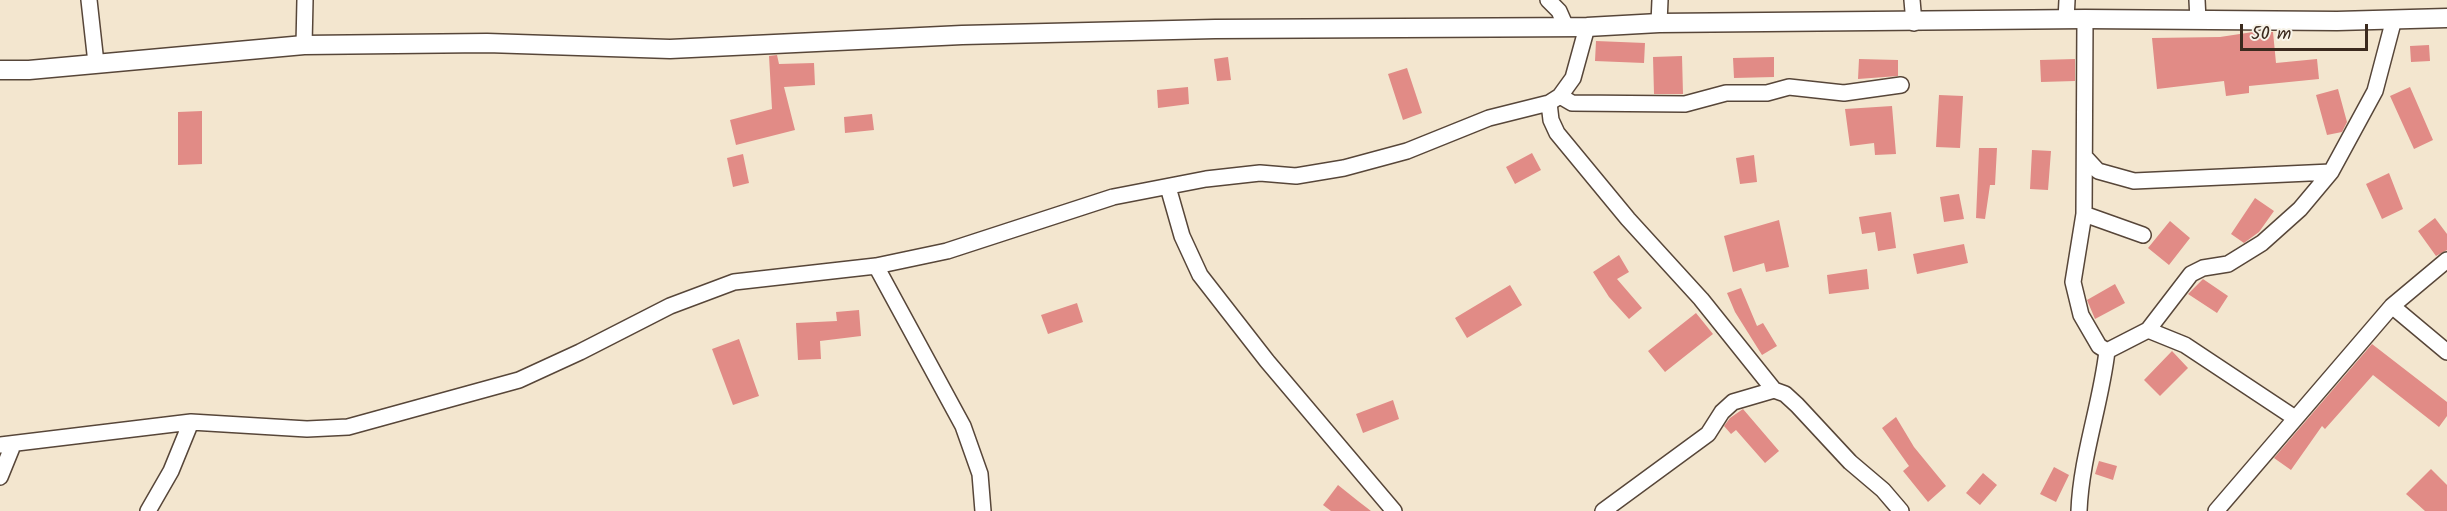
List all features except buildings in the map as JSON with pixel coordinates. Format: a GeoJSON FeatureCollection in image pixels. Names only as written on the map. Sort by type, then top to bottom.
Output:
{"type":"FeatureCollection","features":[{"type":"Feature","properties":{"kind":"street"},"geometry":{"type":"LineString","coordinates":[[89,0],[96,63]]}},
{"type":"Feature","properties":{"kind":"street"},"geometry":{"type":"LineString","coordinates":[[304,45],[305,0]]}},
{"type":"Feature","properties":{"kind":"street"},"geometry":{"type":"LineString","coordinates":[[1548,0],[1559,11],[1566,27]]}},
{"type":"Feature","properties":{"kind":"street"},"geometry":{"type":"LineString","coordinates":[[1659,23],[1660,0]]}},
{"type":"Feature","properties":{"kind":"street"},"geometry":{"type":"LineString","coordinates":[[1912,0],[1914,22]]}},
{"type":"Feature","properties":{"kind":"street"},"geometry":{"type":"LineString","coordinates":[[2066,20],[2067,0]]}},
{"type":"Feature","properties":{"kind":"street"},"geometry":{"type":"LineString","coordinates":[[2197,0],[2198,20]]}},
{"type":"Feature","properties":{"kind":"street"},"geometry":{"type":"LineString","coordinates":[[0,70],[29,70],[304,45],[486,43],[670,49],[985,34],[1587,27],[1659,23],[2447,18]]}},
{"type":"Feature","properties":{"kind":"street"},"geometry":{"type":"LineString","coordinates":[[2085,20],[2084,214],[2073,282],[2080,315],[2099,346],[2107,351]]}},
{"type":"Feature","properties":{"kind":"street"},"geometry":{"type":"LineString","coordinates":[[2107,351],[2148,330],[2191,274],[2203,268],[2228,264],[2262,243],[2300,209],[2331,172],[2375,91],[2394,20]]}},
{"type":"Feature","properties":{"kind":"street"},"geometry":{"type":"LineString","coordinates":[[1587,27],[1573,78],[1554,99],[1551,120],[1557,134],[1628,219],[1701,299],[1774,390],[1785,394],[1797,405],[1850,462],[1883,490],[1901,511]]}},
{"type":"Feature","properties":{"kind":"street"},"geometry":{"type":"LineString","coordinates":[[0,477],[7,445],[191,422],[307,429],[348,427],[519,380],[670,306],[734,282],[876,266],[947,250],[1113,197],[1206,178],[1260,173],[1296,176],[1344,168],[1407,151],[1489,118],[1554,99],[1572,103],[1685,104],[1726,93],[1767,93],[1789,87],[1844,93],[1901,85]]}},
{"type":"Feature","properties":{"kind":"street"},"geometry":{"type":"LineString","coordinates":[[2086,158],[2098,171],[2134,182],[2331,172]]}},
{"type":"Feature","properties":{"kind":"street"},"geometry":{"type":"LineString","coordinates":[[1168,187],[1182,236],[1200,275],[1267,360],[1394,511]]}},
{"type":"Feature","properties":{"kind":"street"},"geometry":{"type":"LineString","coordinates":[[2084,214],[2142,235]]}},
{"type":"Feature","properties":{"kind":"street"},"geometry":{"type":"LineString","coordinates":[[2216,511],[2392,306],[2447,260]]}},
{"type":"Feature","properties":{"kind":"street"},"geometry":{"type":"LineString","coordinates":[[876,266],[963,426],[980,474],[983,511]]}},
{"type":"Feature","properties":{"kind":"street"},"geometry":{"type":"LineString","coordinates":[[2392,306],[2447,352]]}},
{"type":"Feature","properties":{"kind":"street"},"geometry":{"type":"LineString","coordinates":[[2148,330],[2185,345],[2295,418]]}},
{"type":"Feature","properties":{"kind":"street"},"geometry":{"type":"LineString","coordinates":[[2079,511],[2080,493],[2102,391],[2107,351]]}},
{"type":"Feature","properties":{"kind":"street"},"geometry":{"type":"LineString","coordinates":[[1603,511],[1708,434],[1722,412],[1733,402],[1774,390]]}},
{"type":"Feature","properties":{"kind":"street"},"geometry":{"type":"LineString","coordinates":[[148,511],[171,471],[191,422]]}}]}
